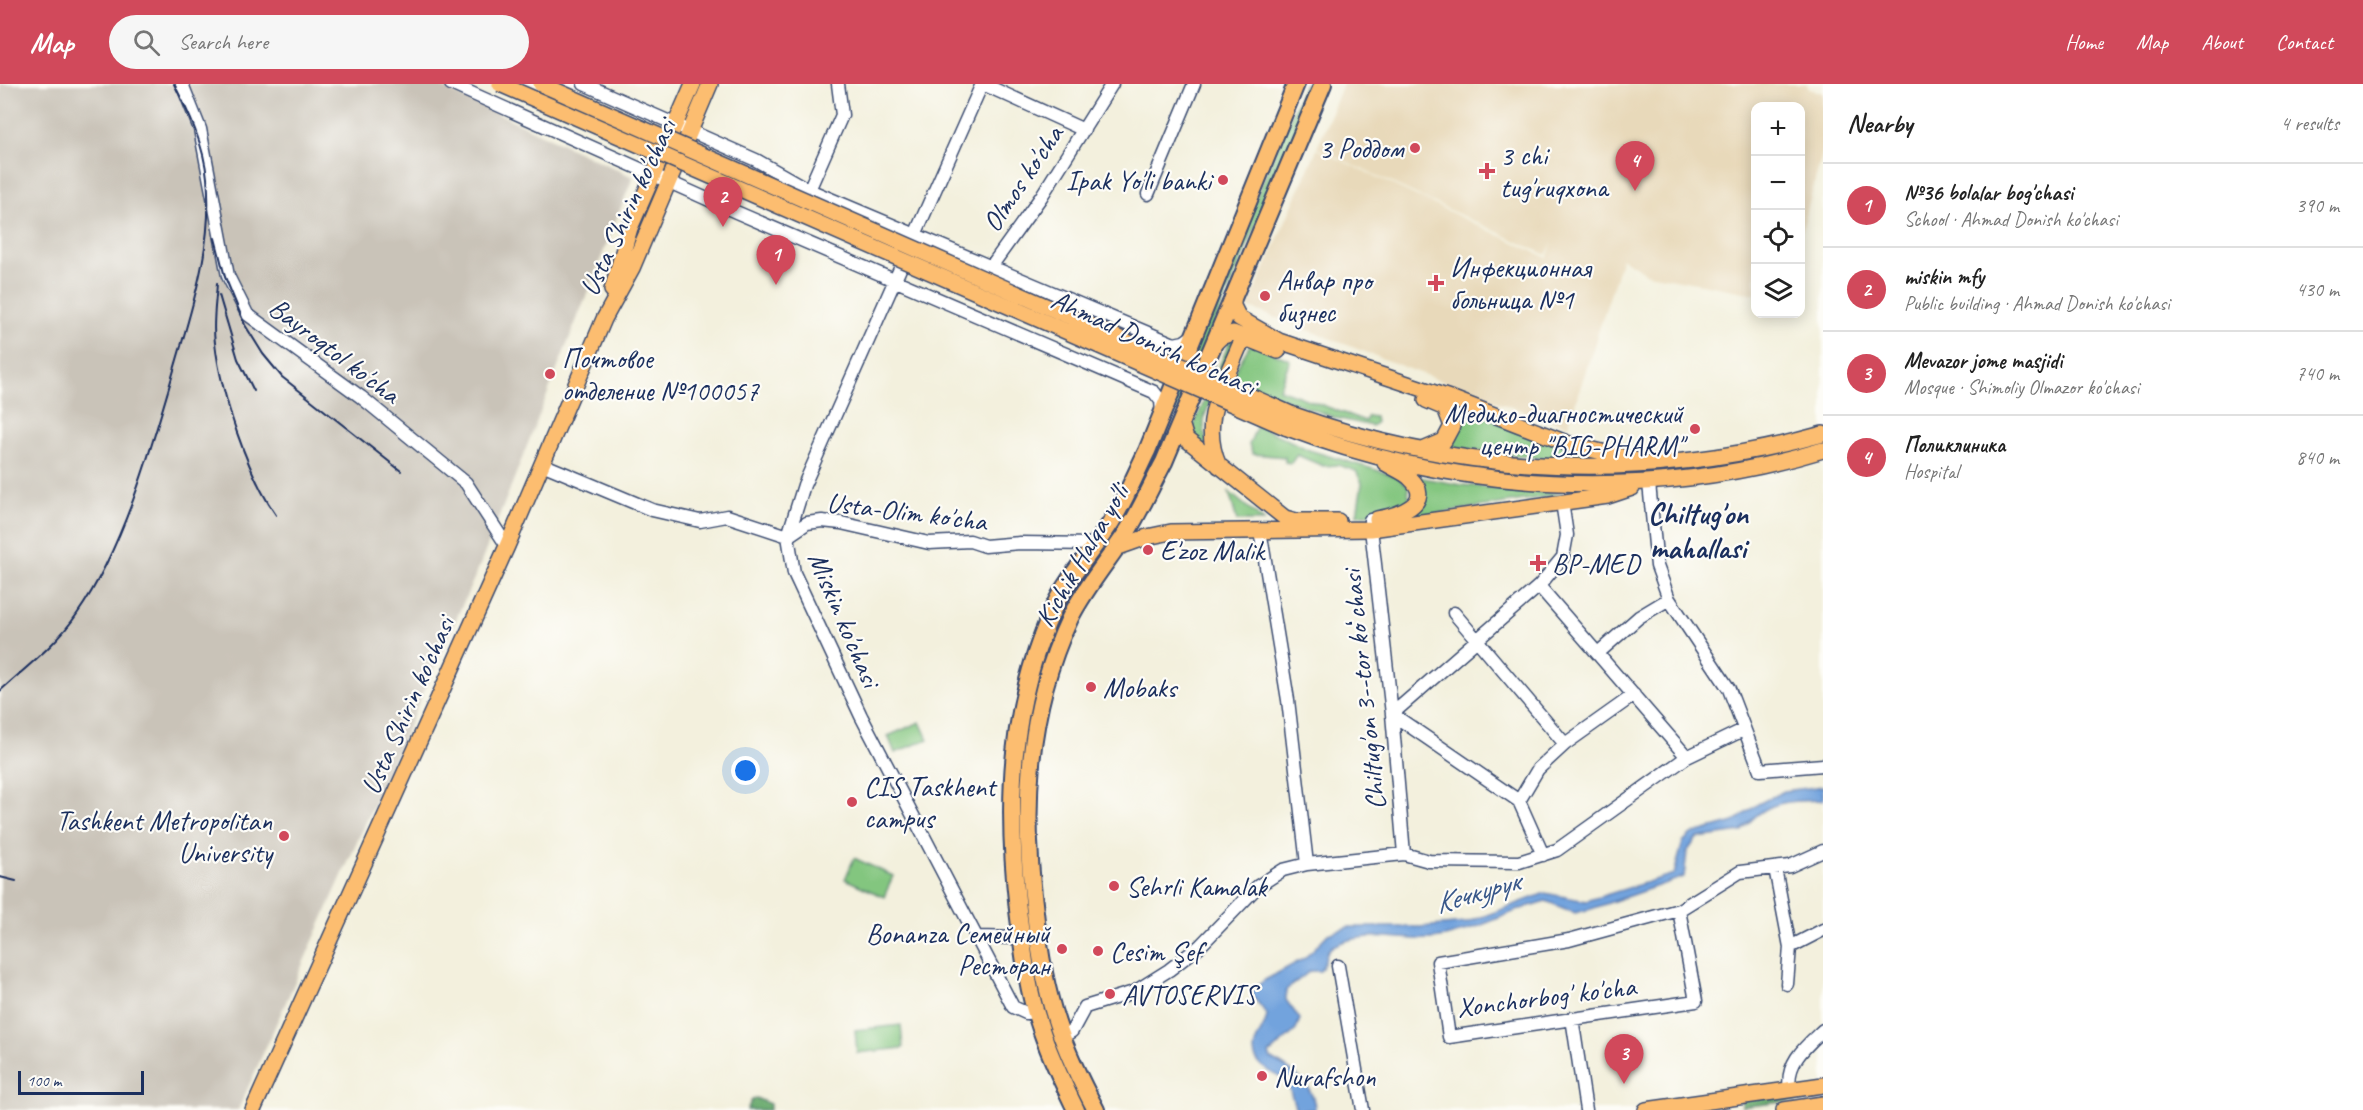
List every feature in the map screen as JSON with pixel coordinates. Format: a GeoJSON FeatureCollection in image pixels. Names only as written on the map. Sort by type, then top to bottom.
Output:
{"type":"FeatureCollection","features":[{"type":"Feature","properties":{"kind":"highway","name":"Kichik Halqa yo'li"},"geometry":{"type":"LineString","coordinates":[[1076,1110],[1046,1044],[1035,1012],[1021,938],[1010,819],[1016,737],[1029,678],[1048,623],[1062,591],[1119,508],[1162,414],[1296,84]]}},
{"type":"Feature","properties":{"kind":"highway","name":"Kichik Halqa yo'li"},"geometry":{"type":"LineString","coordinates":[[1096,1110],[1062,1038],[1047,990],[1031,886],[1027,830],[1029,775],[1039,710],[1055,656],[1076,608],[1134,520],[1181,423],[1323,84]]}},
{"type":"Feature","properties":{"kind":"highway"},"geometry":{"type":"LineString","coordinates":[[1098,541],[1116,548]]}},
{"type":"Feature","properties":{"kind":"main road","name":"Ahmad Donish ko'chasi"},"geometry":{"type":"LineString","coordinates":[[500,84],[1369,455],[1466,474],[1554,483],[1649,483],[1735,471],[1823,450]]}},
{"type":"Feature","properties":{"kind":"main road","name":"Ahmad Donish ko'chasi"},"geometry":{"type":"LineString","coordinates":[[541,84],[1288,421],[1341,431],[1420,451],[1544,466],[1658,465],[1750,453],[1823,434]]}},
{"type":"Feature","properties":{"kind":"main road","name":"Usta Shirin ko'chasi"},"geometry":{"type":"LineString","coordinates":[[604,319],[630,228],[693,84]]}},
{"type":"Feature","properties":{"kind":"main road","name":"Usta Shirin ko'chasi"},"geometry":{"type":"LineString","coordinates":[[253,1110],[507,546],[604,319],[632,268],[710,84]]}},
{"type":"Feature","properties":{"kind":"main road"},"geometry":{"type":"LineString","coordinates":[[1233,296],[1233,306],[1239,318],[1268,336],[1315,354],[1454,399],[1569,444],[1658,465]]}},
{"type":"Feature","properties":{"kind":"main road"},"geometry":{"type":"LineString","coordinates":[[1214,344],[1230,333],[1332,371],[1440,405],[1451,418],[1450,433],[1438,446],[1420,451]]}},
{"type":"Feature","properties":{"kind":"main road"},"geometry":{"type":"LineString","coordinates":[[1268,336],[1247,338],[1239,346],[1211,417],[1210,436],[1220,466],[1230,480],[1279,520],[1305,531]]}},
{"type":"Feature","properties":{"kind":"main road"},"geometry":{"type":"LineString","coordinates":[[1181,423],[1186,439],[1288,519],[1370,525],[1406,512],[1415,503],[1417,495],[1410,478],[1369,455]]}},
{"type":"Feature","properties":{"kind":"main road"},"geometry":{"type":"LineString","coordinates":[[1554,483],[1608,496]]}},
{"type":"Feature","properties":{"kind":"main road"},"geometry":{"type":"LineString","coordinates":[[1116,548],[1147,537],[1171,532],[1305,531],[1370,525],[1608,496],[1649,483]]}},
{"type":"Feature","properties":{"kind":"main road"},"geometry":{"type":"LineString","coordinates":[[1646,1110],[1732,1104],[1790,1089],[1823,1085]]}},
{"type":"Feature","properties":{"kind":"main road"},"geometry":{"type":"LineString","coordinates":[[1784,1110],[1823,1104]]}},
{"type":"Feature","properties":{"kind":"street","name":"Bayroqtol ko'cha"},"geometry":{"type":"LineString","coordinates":[[182,84],[200,129],[228,276],[247,314],[361,397],[466,483],[507,546]]}},
{"type":"Feature","properties":{"kind":"street","name":"Ahmad Donish ko'chasi"},"geometry":{"type":"LineString","coordinates":[[451,84],[736,212],[1154,392],[1161,401],[1162,414]]}},
{"type":"Feature","properties":{"kind":"street","name":"Ahmad Donish ko'chasi"},"geometry":{"type":"LineString","coordinates":[[584,84],[756,160],[809,190],[1174,344],[1184,342],[1194,335]]}},
{"type":"Feature","properties":{"kind":"street"},"geometry":{"type":"LineString","coordinates":[[809,190],[842,115],[838,84]]}},
{"type":"Feature","properties":{"kind":"street"},"geometry":{"type":"LineString","coordinates":[[983,84],[1084,130]]}},
{"type":"Feature","properties":{"kind":"street","name":"Miskin ko'chasi"},"geometry":{"type":"LineString","coordinates":[[983,84],[804,485],[788,536],[794,573],[809,610],[861,716],[1013,1007],[1026,1013],[1035,1012]]}},
{"type":"Feature","properties":{"kind":"street","name":"Olmos ko'cha"},"geometry":{"type":"LineString","coordinates":[[990,268],[1084,130],[1112,84]]}},
{"type":"Feature","properties":{"kind":"street"},"geometry":{"type":"LineString","coordinates":[[1148,194],[1194,84]]}},
{"type":"Feature","properties":{"kind":"street"},"geometry":{"type":"LineString","coordinates":[[616,158],[635,136],[638,123],[637,107]]}},
{"type":"Feature","properties":{"kind":"street"},"geometry":{"type":"LineString","coordinates":[[736,212],[746,204],[754,191],[756,160]]}},
{"type":"Feature","properties":{"kind":"street"},"geometry":{"type":"LineString","coordinates":[[542,464],[652,510],[700,521],[727,516],[788,536]]}},
{"type":"Feature","properties":{"kind":"street"},"geometry":{"type":"LineString","coordinates":[[1649,483],[1657,566],[1669,599],[1729,689],[1760,770],[1823,765]]}},
{"type":"Feature","properties":{"kind":"street"},"geometry":{"type":"LineString","coordinates":[[1543,855],[1520,801],[1392,714],[1539,586],[1563,557],[1567,535],[1562,502]]}},
{"type":"Feature","properties":{"kind":"street","name":"Usta-Olim ko'cha"},"geometry":{"type":"LineString","coordinates":[[788,536],[807,523],[822,521],[841,523],[929,543],[970,541],[985,546],[1098,541]]}},
{"type":"Feature","properties":{"kind":"street","name":"Chiltug'on 3--tor koʻchasi"},"geometry":{"type":"LineString","coordinates":[[1370,525],[1392,714],[1404,854]]}},
{"type":"Feature","properties":{"kind":"street"},"geometry":{"type":"LineString","coordinates":[[1260,530],[1288,700],[1307,864]]}},
{"type":"Feature","properties":{"kind":"street"},"geometry":{"type":"LineString","coordinates":[[1539,586],[1687,757]]}},
{"type":"Feature","properties":{"kind":"street"},"geometry":{"type":"LineString","coordinates":[[1598,653],[1639,617],[1669,599]]}},
{"type":"Feature","properties":{"kind":"street"},"geometry":{"type":"LineString","coordinates":[[1454,613],[1565,744]]}},
{"type":"Feature","properties":{"kind":"street"},"geometry":{"type":"LineString","coordinates":[[1520,801],[1538,769],[1565,744],[1634,695]]}},
{"type":"Feature","properties":{"kind":"street"},"geometry":{"type":"LineString","coordinates":[[1062,1038],[1072,1031],[1085,1007],[1134,992],[1200,946],[1271,876],[1307,864],[1404,854],[1429,861],[1519,862],[1543,855],[1557,850],[1687,757],[1743,730]]}},
{"type":"Feature","properties":{"kind":"street","name":"Xonchorbog' ko'cha"},"geometry":{"type":"LineString","coordinates":[[1679,910],[1696,1001],[1449,1037],[1436,965],[1438,962],[1569,940],[1679,910],[1740,872],[1799,864],[1823,851]]}},
{"type":"Feature","properties":{"kind":"street"},"geometry":{"type":"LineString","coordinates":[[1775,868],[1790,947],[1787,984]]}},
{"type":"Feature","properties":{"kind":"street"},"geometry":{"type":"LineString","coordinates":[[1790,947],[1823,930]]}},
{"type":"Feature","properties":{"kind":"street"},"geometry":{"type":"LineString","coordinates":[[978,937],[1021,938]]}},
{"type":"Feature","properties":{"kind":"street"},"geometry":{"type":"LineString","coordinates":[[1338,966],[1363,1110]]}},
{"type":"Feature","properties":{"kind":"street"},"geometry":{"type":"LineString","coordinates":[[1572,1018],[1586,1110]]}},
{"type":"Feature","properties":{"kind":"street"},"geometry":{"type":"LineString","coordinates":[[1790,1089],[1788,1080],[1797,1054],[1823,1030]]}},
{"type":"Feature","properties":{"kind":"shaded area"},"geometry":{"type":"Polygon","coordinates":[[[0,84],[435,84],[633,177],[480,565],[238,1110],[0,1110],[0,84]]]}},
{"type":"Feature","properties":{"kind":"shaded area"},"geometry":{"type":"Polygon","coordinates":[[[1343,84],[1807,84],[1809,89],[1823,93],[1823,150],[1805,219],[1805,102],[1751,102],[1751,293],[1648,274],[1622,258],[1568,426],[1488,399],[1248,307],[1317,149],[1547,258],[1553,242],[1546,255],[1317,148],[1343,84]]]}},
{"type":"Feature","properties":{"kind":"green space"},"geometry":{"type":"Polygon","coordinates":[[[1304,84],[1316,84],[1137,505],[1114,534],[1304,84]]]}},
{"type":"Feature","properties":{"kind":"green space"},"geometry":{"type":"Polygon","coordinates":[[[1231,339],[1241,339],[1235,345],[1204,417],[1204,432],[1209,450],[1193,439],[1192,430],[1231,339]]]}},
{"type":"Feature","properties":{"kind":"green space"},"geometry":{"type":"Polygon","coordinates":[[[1251,343],[1290,360],[1279,389],[1365,421],[1368,416],[1375,417],[1376,423],[1372,426],[1336,418],[1230,379],[1251,343]]]}},
{"type":"Feature","properties":{"kind":"green space"},"geometry":{"type":"Polygon","coordinates":[[[1451,405],[1605,459],[1538,458],[1447,447],[1458,427],[1457,417],[1451,405]]]}},
{"type":"Feature","properties":{"kind":"green space"},"geometry":{"type":"Polygon","coordinates":[[[1257,425],[1309,450],[1396,476],[1408,486],[1409,500],[1397,511],[1357,515],[1362,483],[1356,471],[1338,465],[1323,466],[1297,455],[1291,463],[1285,462],[1285,457],[1253,454],[1249,445],[1257,425]]]}},
{"type":"Feature","properties":{"kind":"green space"},"geometry":{"type":"Polygon","coordinates":[[[1417,477],[1462,485],[1563,494],[1408,518],[1423,504],[1417,477]]]}},
{"type":"Feature","properties":{"kind":"green space"},"geometry":{"type":"Polygon","coordinates":[[[1229,492],[1264,521],[1237,521],[1229,492]]]}},
{"type":"Feature","properties":{"kind":"green space"},"geometry":{"type":"Polygon","coordinates":[[[1097,553],[1100,556],[1074,595],[1024,763],[1055,1038],[1089,1110],[1083,1110],[1055,1055],[1035,985],[1020,885],[1017,776],[1037,670],[1068,594],[1097,553]]]}},
{"type":"Feature","properties":{"kind":"green space"},"geometry":{"type":"Polygon","coordinates":[[[920,722],[928,739],[895,753],[888,736],[920,722]]]}},
{"type":"Feature","properties":{"kind":"green space"},"geometry":{"type":"Polygon","coordinates":[[[854,858],[893,876],[884,897],[845,879],[854,858]]]}},
{"type":"Feature","properties":{"kind":"green space"},"geometry":{"type":"Polygon","coordinates":[[[901,1025],[903,1048],[857,1053],[855,1030],[901,1025]]]}},
{"type":"Feature","properties":{"kind":"green space"},"geometry":{"type":"Polygon","coordinates":[[[1823,1091],[1823,1097],[1742,1107],[1741,1100],[1823,1091]]]}},
{"type":"Feature","properties":{"kind":"green space"},"geometry":{"type":"Polygon","coordinates":[[[756,1098],[770,1104],[770,1110],[747,1110],[752,1099],[756,1098]]]}},
{"type":"Feature","properties":{"kind":"water"},"geometry":{"type":"Polygon","coordinates":[[[1823,786],[1823,800],[1777,804],[1750,821],[1741,832],[1697,838],[1687,852],[1684,877],[1591,909],[1575,913],[1546,901],[1445,937],[1419,939],[1364,937],[1331,947],[1320,971],[1310,971],[1286,990],[1286,1000],[1300,1019],[1296,1030],[1269,1054],[1271,1059],[1301,1079],[1311,1093],[1315,1110],[1296,1110],[1287,1081],[1264,1068],[1256,1058],[1255,1045],[1267,1014],[1253,997],[1253,989],[1305,958],[1328,934],[1348,927],[1421,927],[1466,923],[1545,893],[1586,901],[1674,874],[1683,842],[1691,834],[1734,822],[1758,804],[1784,791],[1823,786]]]}},
{"type":"Feature","properties":{"kind":"railway"},"geometry":{"type":"LineString","coordinates":[[0,691],[41,655],[69,625],[93,588],[108,559],[146,463],[188,323],[204,251],[208,203],[207,178],[199,141],[174,84]]}},
{"type":"Feature","properties":{"kind":"railway"},"geometry":{"type":"LineString","coordinates":[[215,238],[225,277],[245,325],[263,354],[282,377],[401,471]]}},
{"type":"Feature","properties":{"kind":"railway"},"geometry":{"type":"LineString","coordinates":[[217,283],[214,335],[229,409],[255,478],[276,515]]}},
{"type":"Feature","properties":{"kind":"railway"},"geometry":{"type":"LineString","coordinates":[[219,295],[238,359],[254,391]]}},
{"type":"Feature","properties":{"kind":"railway"},"geometry":{"type":"LineString","coordinates":[[0,877],[16,881]]}},
{"type":"Feature","properties":{"kind":"place","name":"3 Роддом"},"geometry":{"type":"Point","coordinates":[1415,148]}},
{"type":"Feature","properties":{"kind":"place","name":"3 chi tug'ruqxona"},"geometry":{"type":"Point","coordinates":[1487,171]}},
{"type":"Feature","properties":{"kind":"place","name":"Ipak Yo'li banki"},"geometry":{"type":"Point","coordinates":[1223,180]}},
{"type":"Feature","properties":{"kind":"place","name":"Поликлиника"},"geometry":{"type":"Point","coordinates":[1635,191]}},
{"type":"Feature","properties":{"kind":"place","name":"miskin mfy"},"geometry":{"type":"Point","coordinates":[723,227]}},
{"type":"Feature","properties":{"kind":"place","name":"Инфекционная больница №1"},"geometry":{"type":"Point","coordinates":[1436,283]}},
{"type":"Feature","properties":{"kind":"place","name":"№36 bolalar bog'chasi"},"geometry":{"type":"Point","coordinates":[776,285]}},
{"type":"Feature","properties":{"kind":"place","name":"Анвар про бизнес"},"geometry":{"type":"Point","coordinates":[1265,296]}},
{"type":"Feature","properties":{"kind":"place","name":"Почтовое отделение №100057"},"geometry":{"type":"Point","coordinates":[550,374]}},
{"type":"Feature","properties":{"kind":"place","name":"Медико-диагностический центр \"BIG-PHARM\""},"geometry":{"type":"Point","coordinates":[1695,429]}},
{"type":"Feature","properties":{"kind":"place","name":"E'zoz Malik"},"geometry":{"type":"Point","coordinates":[1148,550]}},
{"type":"Feature","properties":{"kind":"place","name":"BP-MED"},"geometry":{"type":"Point","coordinates":[1538,563]}},
{"type":"Feature","properties":{"kind":"place","name":"Mobaks"},"geometry":{"type":"Point","coordinates":[1091,687]}},
{"type":"Feature","properties":{"kind":"place","name":"CIS Taskhent campus"},"geometry":{"type":"Point","coordinates":[852,802]}},
{"type":"Feature","properties":{"kind":"place","name":"Tashkent Metropolitan University"},"geometry":{"type":"Point","coordinates":[284,836]}},
{"type":"Feature","properties":{"kind":"place","name":"Sehrli Kamalak"},"geometry":{"type":"Point","coordinates":[1114,886]}},
{"type":"Feature","properties":{"kind":"place","name":"Bonanza Семейный Ресторан"},"geometry":{"type":"Point","coordinates":[1062,949]}},
{"type":"Feature","properties":{"kind":"place","name":"Cesim Şef"},"geometry":{"type":"Point","coordinates":[1098,951]}},
{"type":"Feature","properties":{"kind":"place","name":"AVTOSERVIS"},"geometry":{"type":"Point","coordinates":[1110,994]}},
{"type":"Feature","properties":{"kind":"place","name":"Nurafshon"},"geometry":{"type":"Point","coordinates":[1262,1076]}},
{"type":"Feature","properties":{"kind":"place","name":"Mevazor jome masjidi"},"geometry":{"type":"Point","coordinates":[1624,1084]}},
{"type":"Feature","properties":{"kind":"district","name":"Chiltug'on mahallasi"},"geometry":{"type":"Point","coordinates":[1698,531]}},
{"type":"Feature","properties":{"kind":"water label","name":"Кечкурук"},"geometry":{"type":"Point","coordinates":[1477,892]}}]}
